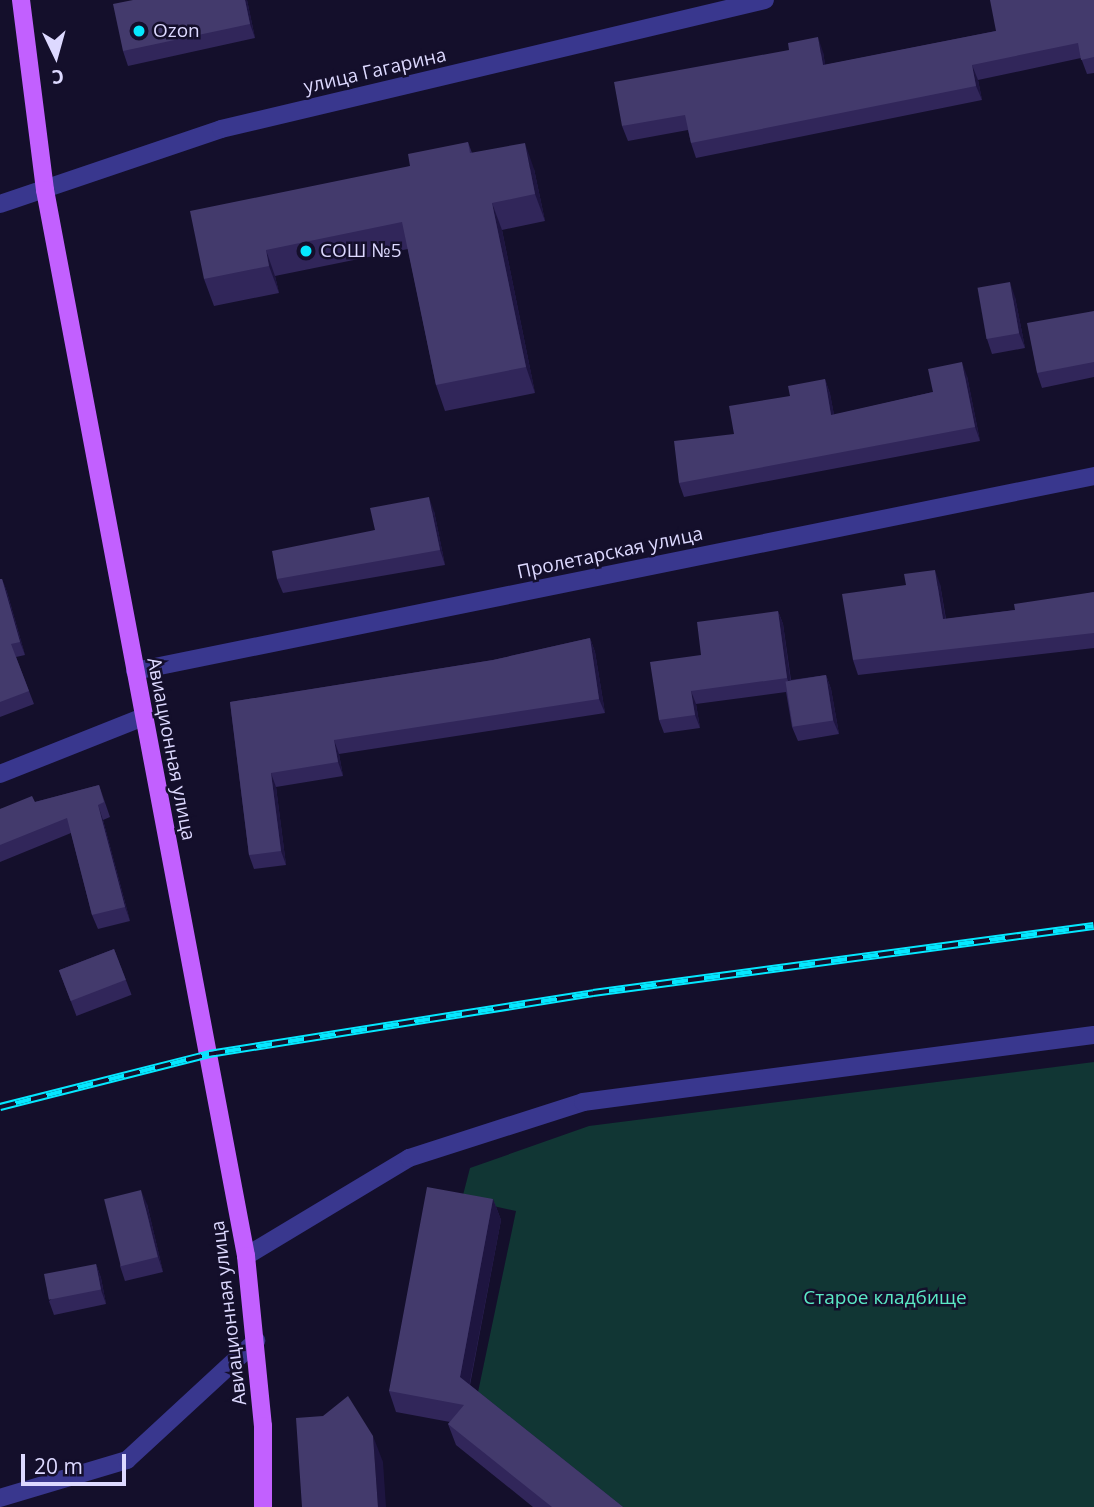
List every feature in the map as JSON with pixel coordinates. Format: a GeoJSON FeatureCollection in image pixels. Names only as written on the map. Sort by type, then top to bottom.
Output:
{"type":"FeatureCollection","features":[{"type":"Feature","properties":{"kind":"main road","name":"Авиационная улица"},"geometry":{"type":"LineString","coordinates":[[21,0],[45,190],[246,1256],[256,1341],[263,1507]]}},
{"type":"Feature","properties":{"kind":"street","name":"улица Гагарина"},"geometry":{"type":"LineString","coordinates":[[0,204],[221,129],[765,0]]}},
{"type":"Feature","properties":{"kind":"street","name":"Пролетарская улица"},"geometry":{"type":"LineString","coordinates":[[135,671],[1094,476]]}},
{"type":"Feature","properties":{"kind":"street"},"geometry":{"type":"LineString","coordinates":[[0,774],[143,717]]}},
{"type":"Feature","properties":{"kind":"street"},"geometry":{"type":"LineString","coordinates":[[246,1256],[409,1158],[583,1102],[1094,1035]]}},
{"type":"Feature","properties":{"kind":"street"},"geometry":{"type":"LineString","coordinates":[[0,1498],[127,1460],[256,1341]]}},
{"type":"Feature","properties":{"kind":"green space","name":"Старое кладбище"},"geometry":{"type":"Polygon","coordinates":[[[1094,1062],[1094,1507],[622,1507],[477,1397],[516,1211],[462,1199],[470,1168],[589,1126],[1094,1062]]]}},
{"type":"Feature","properties":{"kind":"building"},"geometry":{"type":"Polygon","coordinates":[[[133,0],[245,0],[250,24],[123,51],[113,4],[133,0]]]}},
{"type":"Feature","properties":{"kind":"building"},"geometry":{"type":"Polygon","coordinates":[[[990,0],[1094,0],[1094,57],[1081,60],[1078,43],[972,65],[976,86],[691,143],[685,115],[622,126],[614,82],[789,50],[788,43],[818,37],[823,65],[996,31],[990,0]]]}},
{"type":"Feature","properties":{"kind":"building"},"geometry":{"type":"Polygon","coordinates":[[[468,142],[470,153],[525,143],[535,194],[492,203],[526,367],[436,385],[402,222],[266,250],[269,266],[204,279],[190,211],[410,166],[408,154],[468,142]]]}},
{"type":"Feature","properties":{"kind":"building"},"geometry":{"type":"Polygon","coordinates":[[[1010,282],[1019,333],[987,339],[978,288],[1010,282]]]}},
{"type":"Feature","properties":{"kind":"building"},"geometry":{"type":"Polygon","coordinates":[[[1094,311],[1094,362],[1037,373],[1027,323],[1094,311]]]}},
{"type":"Feature","properties":{"kind":"building"},"geometry":{"type":"Polygon","coordinates":[[[962,362],[975,427],[679,483],[674,441],[734,434],[729,406],[790,396],[788,386],[825,379],[831,415],[933,392],[928,369],[962,362]]]}},
{"type":"Feature","properties":{"kind":"building"},"geometry":{"type":"Polygon","coordinates":[[[429,497],[440,550],[277,579],[272,551],[375,530],[370,508],[429,497]]]}},
{"type":"Feature","properties":{"kind":"building"},"geometry":{"type":"Polygon","coordinates":[[[935,570],[943,619],[1015,610],[1014,604],[1094,592],[1094,633],[853,660],[842,594],[906,585],[904,574],[935,570]]]}},
{"type":"Feature","properties":{"kind":"building"},"geometry":{"type":"Polygon","coordinates":[[[0,579],[20,642],[11,644],[29,691],[0,702],[0,579]]]}},
{"type":"Feature","properties":{"kind":"building"},"geometry":{"type":"Polygon","coordinates":[[[778,611],[787,678],[691,691],[695,715],[659,720],[650,662],[701,655],[697,622],[778,611]]]}},
{"type":"Feature","properties":{"kind":"building"},"geometry":{"type":"Polygon","coordinates":[[[590,638],[599,699],[334,740],[338,762],[271,773],[281,851],[249,855],[230,702],[493,660],[590,638]]]}},
{"type":"Feature","properties":{"kind":"building"},"geometry":{"type":"Polygon","coordinates":[[[826,675],[833,720],[793,727],[786,681],[826,675]]]}},
{"type":"Feature","properties":{"kind":"building"},"geometry":{"type":"Polygon","coordinates":[[[99,785],[104,802],[98,805],[125,907],[92,915],[67,818],[0,845],[0,809],[32,796],[35,802],[99,785]]]}},
{"type":"Feature","properties":{"kind":"building"},"geometry":{"type":"Polygon","coordinates":[[[114,949],[126,980],[71,1001],[59,970],[114,949]]]}},
{"type":"Feature","properties":{"kind":"building"},"geometry":{"type":"Polygon","coordinates":[[[427,1187],[493,1199],[460,1377],[623,1507],[552,1507],[448,1424],[464,1405],[389,1391],[427,1187]]]}},
{"type":"Feature","properties":{"kind":"building"},"geometry":{"type":"Polygon","coordinates":[[[141,1190],[158,1257],[121,1266],[104,1199],[141,1190]]]}},
{"type":"Feature","properties":{"kind":"building"},"geometry":{"type":"Polygon","coordinates":[[[96,1264],[101,1290],[49,1300],[44,1274],[96,1264]]]}},
{"type":"Feature","properties":{"kind":"building"},"geometry":{"type":"Polygon","coordinates":[[[348,1396],[373,1436],[378,1507],[302,1507],[296,1418],[323,1416],[348,1396]]]}},
{"type":"Feature","properties":{"kind":"railway"},"geometry":{"type":"LineString","coordinates":[[0,1107],[209,1054],[593,993],[1094,926]]}},
{"type":"Feature","properties":{"kind":"place","name":"Ozon"},"geometry":{"type":"Point","coordinates":[139,31]}},
{"type":"Feature","properties":{"kind":"place","name":"СОШ №5"},"geometry":{"type":"Point","coordinates":[306,251]}}]}
